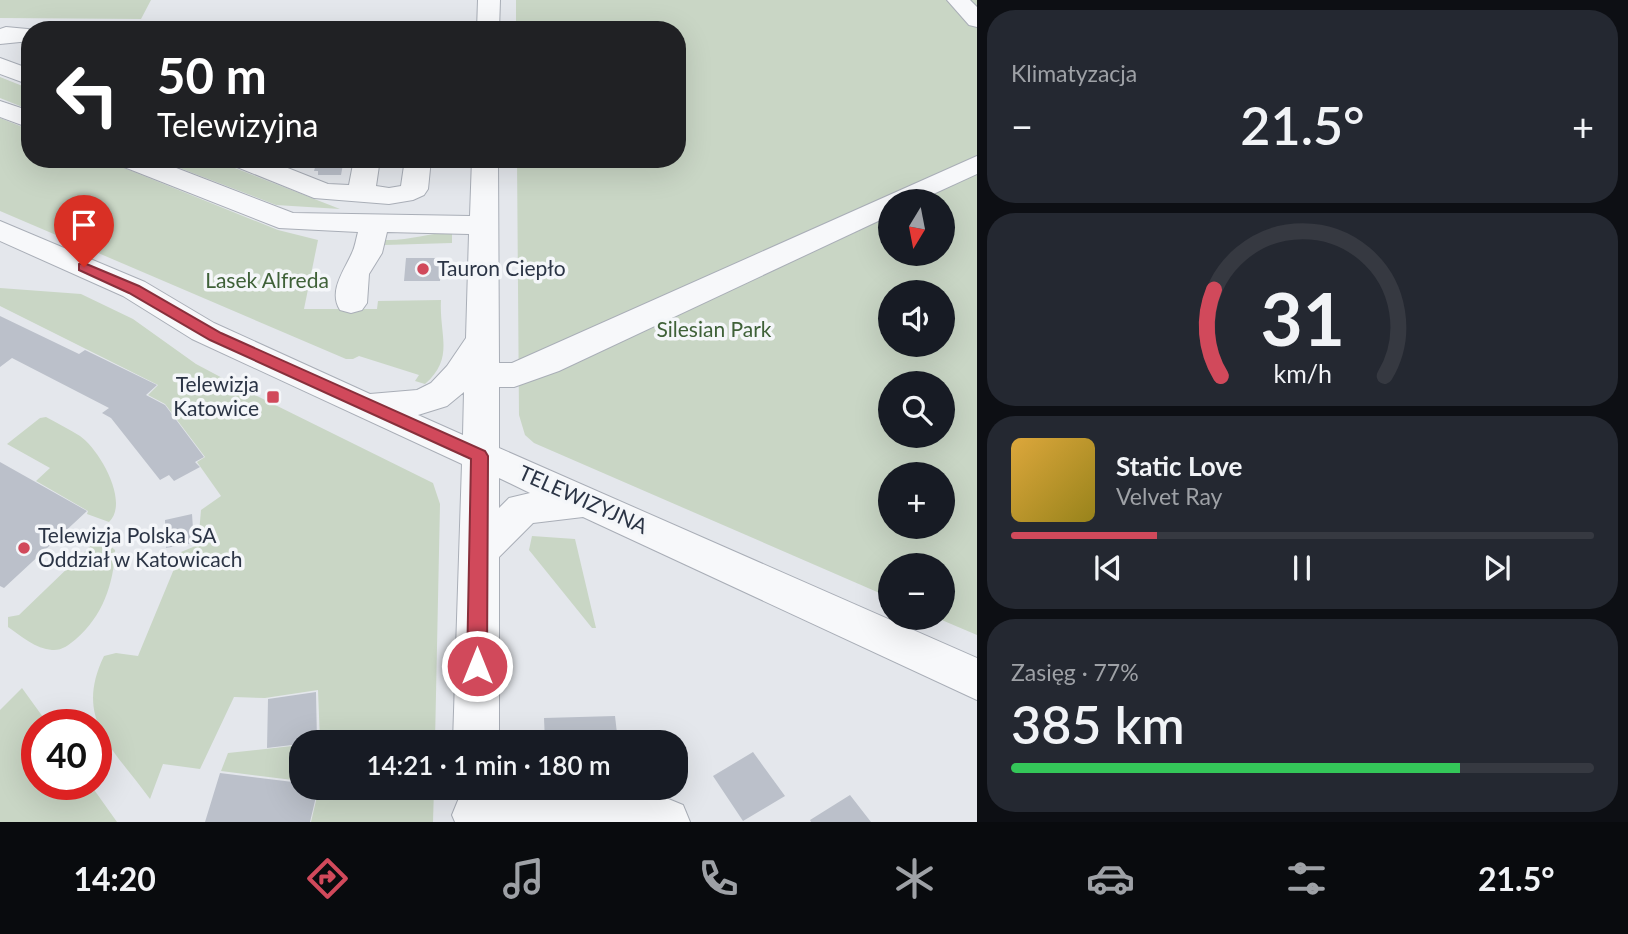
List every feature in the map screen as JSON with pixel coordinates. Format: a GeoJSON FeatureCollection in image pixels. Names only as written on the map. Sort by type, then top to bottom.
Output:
{"type":"FeatureCollection","features":[{"type":"Feature","properties":{"kind":"street"},"geometry":{"type":"LineString","coordinates":[[488,21],[489,0]]}},
{"type":"Feature","properties":{"kind":"street"},"geometry":{"type":"LineString","coordinates":[[958,0],[977,20]]}},
{"type":"Feature","properties":{"kind":"street"},"geometry":{"type":"LineString","coordinates":[[0,37],[6,34],[21,34]]}},
{"type":"Feature","properties":{"kind":"street"},"geometry":{"type":"LineString","coordinates":[[21,54],[4,67],[21,74]]}},
{"type":"Feature","properties":{"kind":"street"},"geometry":{"type":"LineString","coordinates":[[0,108],[21,116]]}},
{"type":"Feature","properties":{"kind":"street"},"geometry":{"type":"LineString","coordinates":[[922,189],[977,164]]}},
{"type":"Feature","properties":{"kind":"street"},"geometry":{"type":"LineString","coordinates":[[150,168],[276,219],[305,224],[374,209],[412,192],[416,168]]}},
{"type":"Feature","properties":{"kind":"street"},"geometry":{"type":"LineString","coordinates":[[264,168],[374,209],[485,225]]}},
{"type":"Feature","properties":{"kind":"street"},"geometry":{"type":"LineString","coordinates":[[351,303],[354,274],[367,253],[374,209],[362,189],[366,168]]}},
{"type":"Feature","properties":{"kind":"street"},"geometry":{"type":"LineString","coordinates":[[476,730],[485,168]]}},
{"type":"Feature","properties":{"kind":"street"},"geometry":{"type":"LineString","coordinates":[[481,375],[514,374],[547,363],[878,210]]}},
{"type":"Feature","properties":{"kind":"street","name":"TELEWIZYJNA"},"geometry":{"type":"LineString","coordinates":[[0,230],[134,289],[203,331],[368,407],[586,501],[977,679]]}},
{"type":"Feature","properties":{"kind":"street"},"geometry":{"type":"LineString","coordinates":[[368,407],[425,400],[439,394],[449,386],[482,339]]}},
{"type":"Feature","properties":{"kind":"street"},"geometry":{"type":"LineString","coordinates":[[477,553],[523,509],[586,501]]}},
{"type":"Feature","properties":{"kind":"street"},"geometry":{"type":"LineString","coordinates":[[476,808],[665,822]]}},
{"type":"Feature","properties":{"kind":"green space"},"geometry":{"type":"Polygon","coordinates":[[[0,0],[151,0],[141,19],[0,18],[0,0]]]}},
{"type":"Feature","properties":{"kind":"green space","name":"Silesian Park"},"geometry":{"type":"Polygon","coordinates":[[[516,0],[977,0],[977,635],[955,626],[955,553],[878,553],[878,592],[534,443],[525,435],[519,415],[517,168],[686,168],[686,21],[516,21],[516,0]]]}},
{"type":"Feature","properties":{"kind":"green space"},"geometry":{"type":"Polygon","coordinates":[[[0,77],[21,85],[21,106],[0,98],[0,77]]]}},
{"type":"Feature","properties":{"kind":"green space","name":"Lasek Alfreda"},"geometry":{"type":"Polygon","coordinates":[[[0,118],[21,126],[21,168],[124,168],[278,230],[318,240],[304,309],[377,309],[378,301],[441,300],[444,345],[440,365],[425,384],[415,381],[419,375],[359,356],[346,359],[0,211],[0,118]]]}},
{"type":"Feature","properties":{"kind":"green space"},"geometry":{"type":"Polygon","coordinates":[[[179,168],[235,168],[340,209],[276,205],[179,168]]]}},
{"type":"Feature","properties":{"kind":"green space"},"geometry":{"type":"Polygon","coordinates":[[[452,232],[452,243],[384,245],[385,240],[452,232]]]}},
{"type":"Feature","properties":{"kind":"green space"},"geometry":{"type":"Polygon","coordinates":[[[0,288],[81,294],[133,319],[196,364],[433,483],[440,504],[435,730],[320,730],[318,690],[265,698],[234,697],[200,769],[163,764],[150,799],[112,750],[112,709],[94,709],[96,678],[104,656],[116,653],[138,656],[181,552],[198,545],[201,510],[221,496],[197,462],[205,457],[165,404],[148,395],[158,385],[0,306],[0,288]]]}},
{"type":"Feature","properties":{"kind":"green space"},"geometry":{"type":"Polygon","coordinates":[[[46,417],[80,436],[103,464],[110,476],[116,502],[115,513],[109,522],[87,514],[88,511],[36,481],[50,468],[7,444],[40,418],[46,417]]]}},
{"type":"Feature","properties":{"kind":"green space"},"geometry":{"type":"Polygon","coordinates":[[[532,536],[575,539],[596,628],[592,628],[529,550],[532,536]]]}},
{"type":"Feature","properties":{"kind":"green space"},"geometry":{"type":"Polygon","coordinates":[[[100,537],[115,550],[112,575],[100,610],[76,639],[59,650],[46,649],[34,645],[8,627],[8,617],[19,615],[100,537]]]}},
{"type":"Feature","properties":{"kind":"green space"},"geometry":{"type":"Polygon","coordinates":[[[22,688],[37,709],[21,709],[21,800],[101,800],[117,822],[0,822],[0,710],[22,688]]]}},
{"type":"Feature","properties":{"kind":"green space"},"geometry":{"type":"Polygon","coordinates":[[[289,746],[289,780],[221,771],[228,753],[289,746]]]}},
{"type":"Feature","properties":{"kind":"green space"},"geometry":{"type":"Polygon","coordinates":[[[316,800],[434,800],[433,822],[311,822],[316,800]]]}},
{"type":"Feature","properties":{"kind":"building"},"geometry":{"type":"Polygon","coordinates":[[[315,168],[342,168],[341,175],[318,175],[318,171],[314,171],[315,168]]]}},
{"type":"Feature","properties":{"kind":"building","name":"Tauron Ciepło"},"geometry":{"type":"Polygon","coordinates":[[[406,258],[442,258],[440,281],[404,281],[406,258]]]}},
{"type":"Feature","properties":{"kind":"building"},"geometry":{"type":"Polygon","coordinates":[[[0,316],[79,354],[85,350],[157,385],[146,395],[165,405],[204,457],[195,462],[200,467],[174,481],[169,475],[160,480],[111,418],[102,413],[109,408],[12,358],[0,367],[0,316]]]}},
{"type":"Feature","properties":{"kind":"building","name":"Telewizja Polska SA Oddział w Katowicach"},"geometry":{"type":"Polygon","coordinates":[[[0,462],[87,511],[4,588],[0,586],[0,462]]]}},
{"type":"Feature","properties":{"kind":"building"},"geometry":{"type":"Polygon","coordinates":[[[192,514],[194,543],[166,548],[165,520],[192,514]]]}},
{"type":"Feature","properties":{"kind":"building"},"geometry":{"type":"Polygon","coordinates":[[[316,692],[317,730],[289,730],[289,745],[267,748],[268,699],[316,692]]]}},
{"type":"Feature","properties":{"kind":"building"},"geometry":{"type":"Polygon","coordinates":[[[615,716],[617,730],[544,730],[544,718],[615,716]]]}},
{"type":"Feature","properties":{"kind":"building"},"geometry":{"type":"Polygon","coordinates":[[[753,752],[785,796],[743,821],[713,776],[753,752]]]}},
{"type":"Feature","properties":{"kind":"building"},"geometry":{"type":"Polygon","coordinates":[[[220,773],[289,782],[289,800],[315,800],[310,822],[205,822],[220,773]]]}},
{"type":"Feature","properties":{"kind":"building"},"geometry":{"type":"Polygon","coordinates":[[[850,795],[871,822],[811,822],[810,820],[850,795]]]}},
{"type":"Feature","properties":{"kind":"place","name":"Tauron Ciepło"},"geometry":{"type":"Point","coordinates":[423,269]}},
{"type":"Feature","properties":{"kind":"place","name":"Telewizja Katowice"},"geometry":{"type":"Point","coordinates":[273,397]}},
{"type":"Feature","properties":{"kind":"place","name":"Telewizja Polska SA Oddział w Katowicach"},"geometry":{"type":"Point","coordinates":[24,548]}},
{"type":"Feature","properties":{"kind":"route"},"geometry":{"type":"LineString","coordinates":[[84,267],[134,289],[215,337],[457,448],[480,456],[477,666]]}}]}
